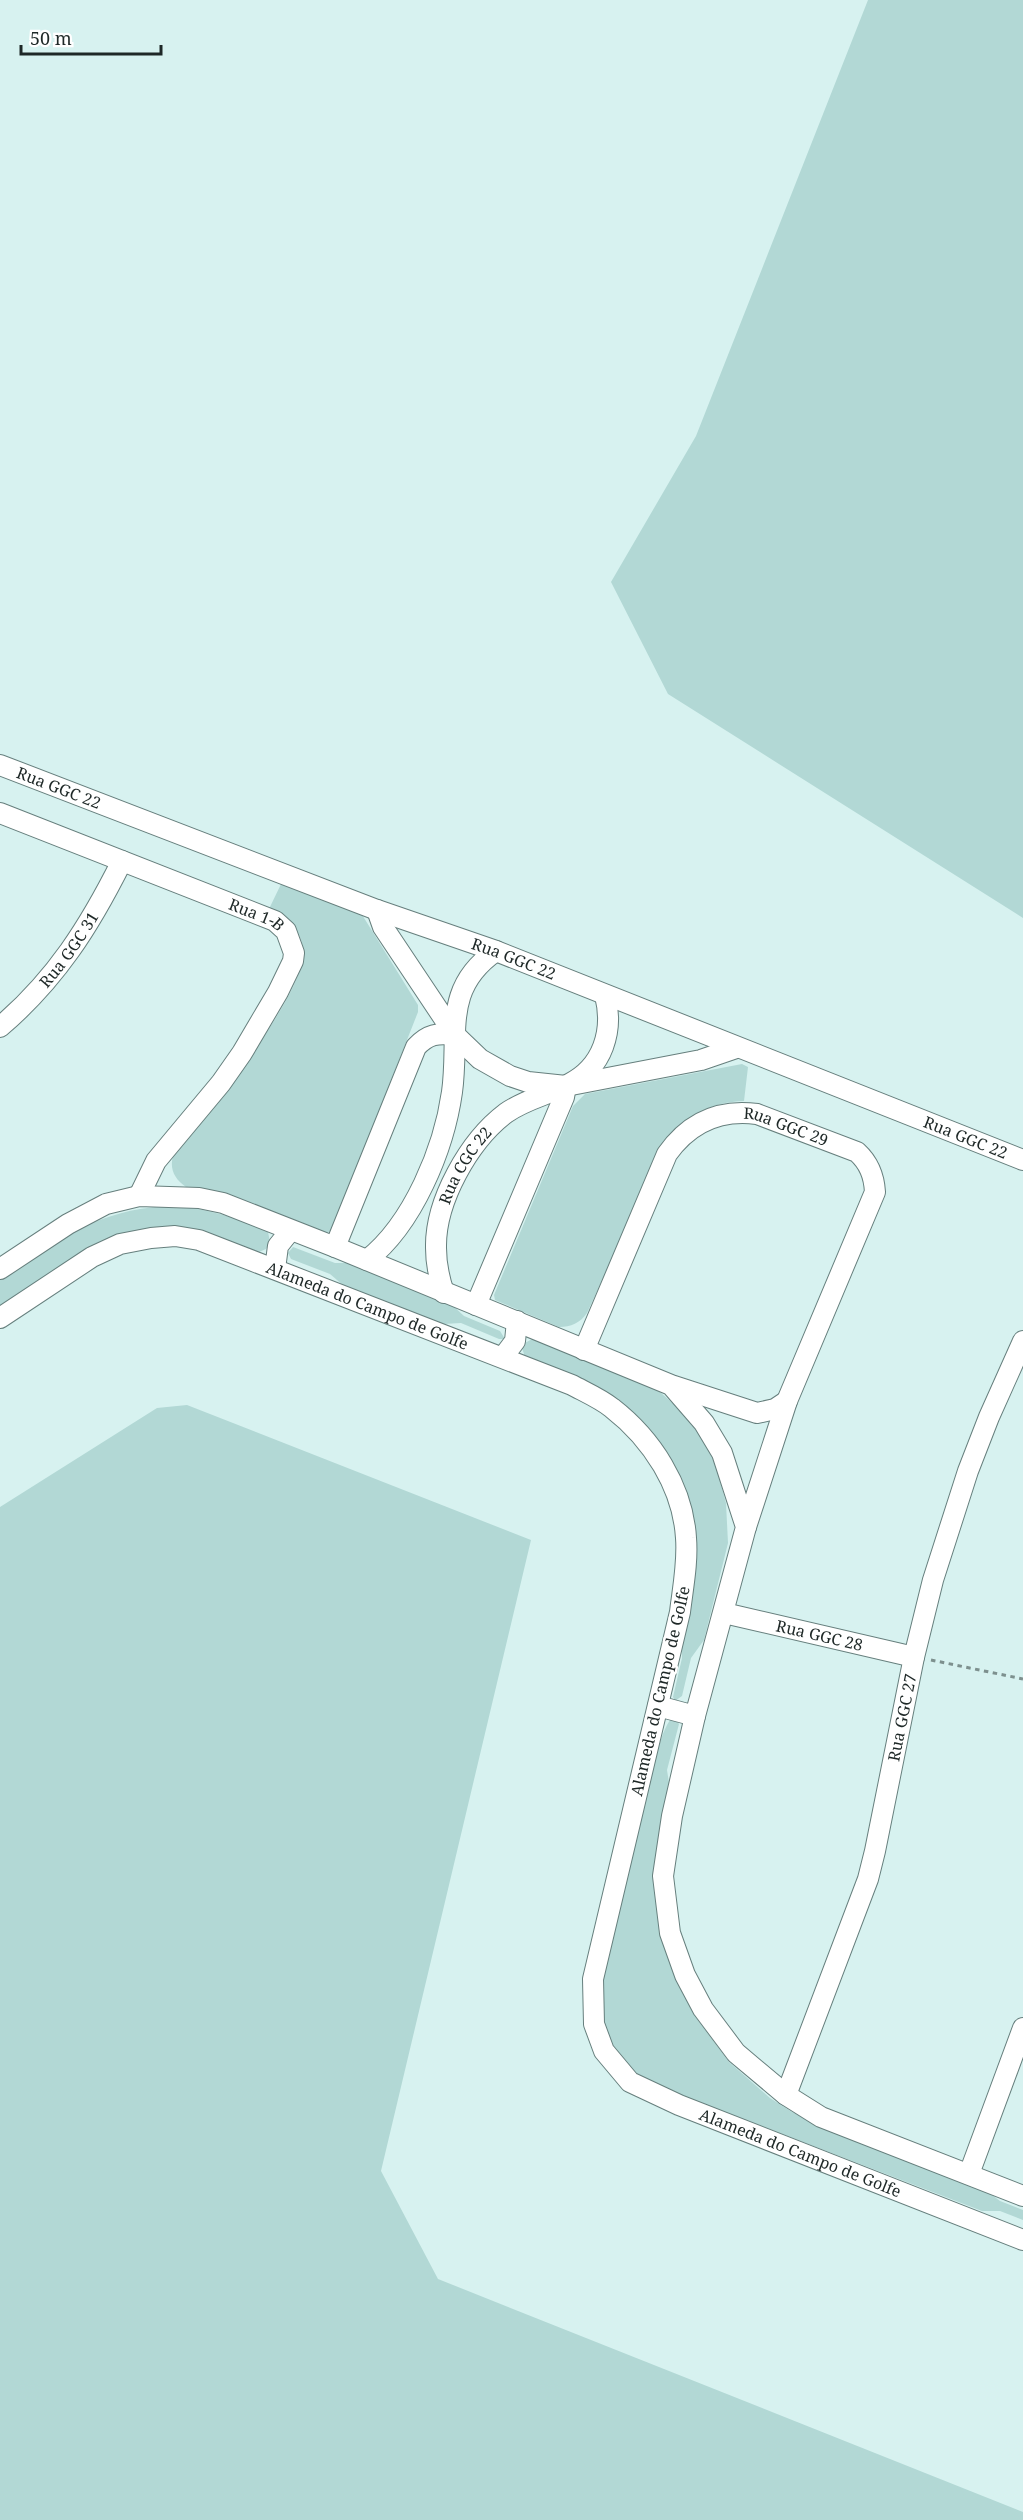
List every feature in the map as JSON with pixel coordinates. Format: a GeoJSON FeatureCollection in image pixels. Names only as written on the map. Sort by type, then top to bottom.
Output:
{"type":"FeatureCollection","features":[{"type":"Feature","properties":{"kind":"street","name":"Rua GGC 22"},"geometry":{"type":"LineString","coordinates":[[0,765],[377,910],[496,951],[1023,1160]]}},
{"type":"Feature","properties":{"kind":"street","name":"Rua 1-B"},"geometry":{"type":"LineString","coordinates":[[0,813],[275,921],[286,931],[294,953],[293,961],[278,992],[248,1043],[221,1083],[160,1155],[139,1196]]}},
{"type":"Feature","properties":{"kind":"street","name":"Rua GGC 31"},"geometry":{"type":"LineString","coordinates":[[0,1027],[35,994],[65,958],[98,910],[122,861]]}},
{"type":"Feature","properties":{"kind":"street","name":"Rua CGC 22"},"geometry":{"type":"LineString","coordinates":[[377,910],[383,927],[455,1035],[480,1059],[510,1076],[528,1082],[566,1086]]}},
{"type":"Feature","properties":{"kind":"street"},"geometry":{"type":"LineString","coordinates":[[335,1247],[416,1047],[426,1036],[437,1033],[455,1035],[455,1011],[462,987],[477,967],[496,951]]}},
{"type":"Feature","properties":{"kind":"street"},"geometry":{"type":"LineString","coordinates":[[476,1305],[564,1097],[566,1086],[587,1072],[602,1052],[610,1018],[605,995]]}},
{"type":"Feature","properties":{"kind":"street","name":"Rua CGC 22"},"geometry":{"type":"LineString","coordinates":[[367,1260],[389,1240],[410,1212],[443,1134],[454,1074],[455,1035]]}},
{"type":"Feature","properties":{"kind":"street","name":"Rua CGC 22"},"geometry":{"type":"LineString","coordinates":[[444,1293],[436,1262],[437,1230],[446,1200],[466,1156],[478,1140],[507,1113],[545,1092],[566,1086],[701,1060],[736,1048]]}},
{"type":"Feature","properties":{"kind":"street","name":"Rua GGC 29"},"geometry":{"type":"LineString","coordinates":[[584,1350],[667,1154],[675,1143],[695,1126],[713,1117],[731,1113],[757,1114],[857,1152],[868,1164],[875,1192],[787,1401],[746,1527]]}},
{"type":"Feature","properties":{"kind":"street"},"geometry":{"type":"LineString","coordinates":[[0,1269],[68,1224],[105,1204],[139,1196],[191,1198],[222,1203],[517,1321],[671,1386],[757,1413],[775,1409],[787,1401]]}},
{"type":"Feature","properties":{"kind":"street"},"geometry":{"type":"LineString","coordinates":[[275,1269],[278,1246],[290,1231]]}},
{"type":"Feature","properties":{"kind":"street","name":"Alameda do Campo de Golfe"},"geometry":{"type":"LineString","coordinates":[[0,1318],[92,1257],[120,1244],[175,1236],[199,1240],[572,1385],[611,1407],[636,1429],[660,1461],[675,1490],[684,1517],[685,1578],[680,1612],[593,1979],[594,2024],[603,2051],[630,2082],[679,2105],[1023,2240]]}},
{"type":"Feature","properties":{"kind":"street"},"geometry":{"type":"LineString","coordinates":[[503,1357],[515,1341],[517,1321]]}},
{"type":"Feature","properties":{"kind":"street","name":"Rua GGC 27"},"geometry":{"type":"LineString","coordinates":[[786,2095],[868,1880],[914,1657],[933,1580],[957,1503],[989,1417],[1023,1341]]}},
{"type":"Feature","properties":{"kind":"street"},"geometry":{"type":"LineString","coordinates":[[671,1386],[704,1423],[723,1453],[746,1527],[695,1716],[672,1816],[663,1876],[670,1934],[685,1975],[702,2009],[736,2053],[786,2095],[821,2117],[1023,2196]]}},
{"type":"Feature","properties":{"kind":"street","name":"Rua GGC 28"},"geometry":{"type":"LineString","coordinates":[[724,1612],[914,1657]]}},
{"type":"Feature","properties":{"kind":"street"},"geometry":{"type":"LineString","coordinates":[[658,1706],[695,1716]]}},
{"type":"Feature","properties":{"kind":"street"},"geometry":{"type":"LineString","coordinates":[[969,2174],[1023,2028]]}},
{"type":"Feature","properties":{"kind":"path"},"geometry":{"type":"LineString","coordinates":[[914,1657],[1023,1679]]}},
{"type":"Feature","properties":{"kind":"shaded area"},"geometry":{"type":"Polygon","coordinates":[[[868,0],[1023,0],[1023,918],[668,694],[611,582],[696,436],[868,0]]]}},
{"type":"Feature","properties":{"kind":"shaded area"},"geometry":{"type":"Polygon","coordinates":[[[282,882],[361,913],[418,1005],[418,1012],[332,1230],[325,1234],[186,1187],[175,1176],[172,1167],[175,1151],[230,1083],[273,1023],[300,969],[303,949],[299,935],[292,925],[269,909],[282,882]]]}},
{"type":"Feature","properties":{"kind":"shaded area"},"geometry":{"type":"Polygon","coordinates":[[[742,1064],[748,1067],[744,1101],[721,1104],[700,1112],[682,1124],[666,1141],[587,1313],[578,1322],[559,1327],[495,1300],[494,1295],[573,1106],[585,1094],[742,1064]]]}},
{"type":"Feature","properties":{"kind":"shaded area"},"geometry":{"type":"Polygon","coordinates":[[[165,1206],[205,1210],[243,1221],[268,1232],[270,1242],[266,1249],[259,1252],[206,1233],[169,1228],[0,1307],[0,1279],[40,1252],[97,1221],[117,1214],[165,1206]]]}},
{"type":"Feature","properties":{"kind":"shaded area"},"geometry":{"type":"Polygon","coordinates":[[[293,1247],[335,1263],[350,1263],[451,1304],[464,1316],[500,1331],[505,1339],[499,1339],[461,1323],[444,1324],[344,1286],[330,1274],[291,1259],[288,1253],[293,1247]]]}},
{"type":"Feature","properties":{"kind":"shaded area"},"geometry":{"type":"Polygon","coordinates":[[[534,1338],[653,1386],[684,1413],[708,1447],[716,1466],[726,1503],[728,1543],[704,1640],[691,1658],[682,1696],[675,1701],[673,1697],[682,1658],[682,1635],[695,1565],[661,1446],[525,1357],[523,1344],[534,1338]]]}},
{"type":"Feature","properties":{"kind":"shaded area"},"geometry":{"type":"Polygon","coordinates":[[[187,1405],[531,1540],[381,2171],[438,2279],[1023,2512],[1023,2520],[0,2520],[0,1507],[157,1408],[187,1405]]]}},
{"type":"Feature","properties":{"kind":"shaded area"},"geometry":{"type":"Polygon","coordinates":[[[673,1717],[679,1724],[667,1770],[669,1783],[656,1854],[655,1878],[674,1973],[697,2019],[729,2062],[770,2098],[792,2112],[983,2188],[1000,2201],[1023,2210],[1023,2220],[1000,2211],[982,2211],[663,2088],[637,2075],[616,2054],[603,2028],[601,1986],[647,1778],[666,1728],[673,1717]]]}}]}
